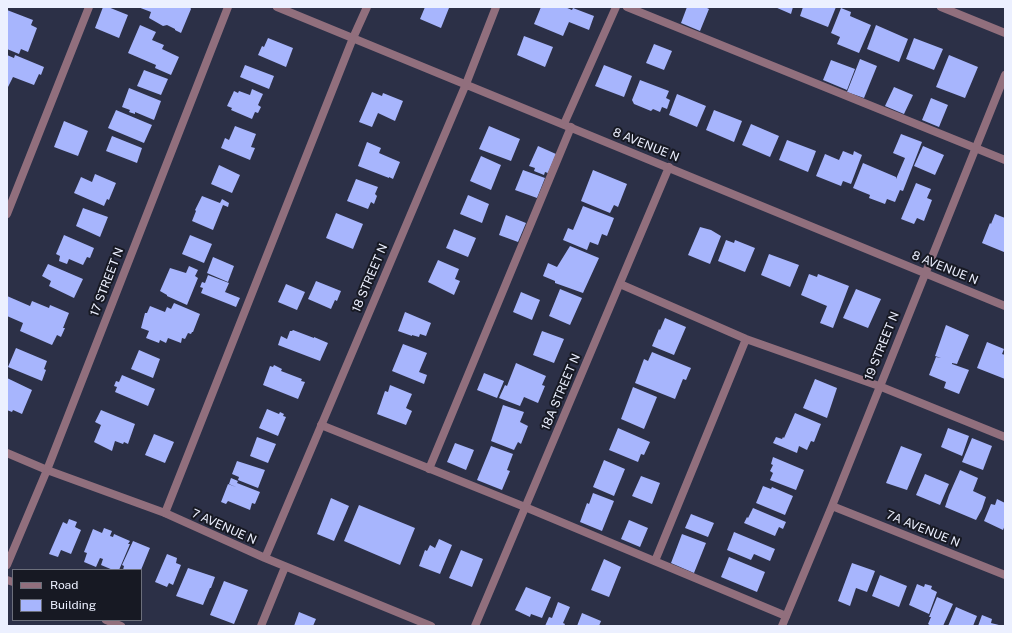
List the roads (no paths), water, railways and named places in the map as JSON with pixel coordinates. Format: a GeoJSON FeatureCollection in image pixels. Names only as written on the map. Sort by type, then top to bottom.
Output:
{"type":"FeatureCollection","features":[{"type":"Feature","properties":{"kind":"street"},"geometry":{"type":"LineString","coordinates":[[7,214],[89,7]]}},
{"type":"Feature","properties":{"kind":"street","name":"17 STREET N"},"geometry":{"type":"LineString","coordinates":[[7,565],[47,470],[228,7]]}},
{"type":"Feature","properties":{"kind":"street","name":"8 AVENUE N"},"geometry":{"type":"LineString","coordinates":[[277,7],[1005,306]]}},
{"type":"Feature","properties":{"kind":"street"},"geometry":{"type":"LineString","coordinates":[[165,513],[353,38],[367,7]]}},
{"type":"Feature","properties":{"kind":"street","name":"18 STREET N"},"geometry":{"type":"LineString","coordinates":[[265,558],[466,84],[496,7]]}},
{"type":"Feature","properties":{"kind":"street"},"geometry":{"type":"LineString","coordinates":[[429,468],[616,7]]}},
{"type":"Feature","properties":{"kind":"street"},"geometry":{"type":"LineString","coordinates":[[627,7],[1005,160]]}},
{"type":"Feature","properties":{"kind":"street"},"geometry":{"type":"LineString","coordinates":[[940,7],[1005,34]]}},
{"type":"Feature","properties":{"kind":"street","name":"19 STREET N"},"geometry":{"type":"LineString","coordinates":[[783,626],[1005,75]]}},
{"type":"Feature","properties":{"kind":"street","name":"18A STREET N"},"geometry":{"type":"LineString","coordinates":[[475,626],[669,167]]}},
{"type":"Feature","properties":{"kind":"street"},"geometry":{"type":"LineString","coordinates":[[620,284],[746,339],[879,386],[1005,437]]}},
{"type":"Feature","properties":{"kind":"street"},"geometry":{"type":"LineString","coordinates":[[655,561],[746,339]]}},
{"type":"Feature","properties":{"kind":"street"},"geometry":{"type":"LineString","coordinates":[[321,425],[525,507],[786,616]]}},
{"type":"Feature","properties":{"kind":"street","name":"7 AVENUE N"},"geometry":{"type":"LineString","coordinates":[[7,453],[47,470],[165,513],[265,558],[431,626]]}},
{"type":"Feature","properties":{"kind":"street","name":"7A AVENUE N"},"geometry":{"type":"LineString","coordinates":[[832,506],[1005,575]]}},
{"type":"Feature","properties":{"kind":"street"},"geometry":{"type":"LineString","coordinates":[[260,626],[285,566]]}},
{"type":"Feature","properties":{"kind":"street"},"geometry":{"type":"LineString","coordinates":[[108,621],[121,626]]}}]}
